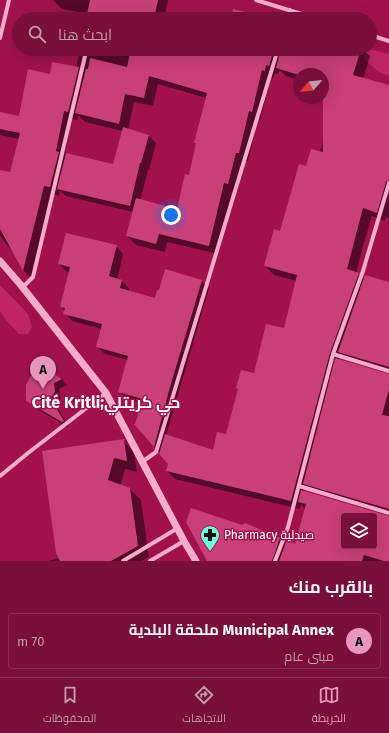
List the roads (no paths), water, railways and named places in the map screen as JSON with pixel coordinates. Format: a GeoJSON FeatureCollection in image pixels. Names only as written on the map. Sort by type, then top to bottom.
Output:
{"type":"FeatureCollection","features":[{"type":"Feature","properties":{"kind":"street"},"geometry":{"type":"LineString","coordinates":[[0,38],[9,0]]}},
{"type":"Feature","properties":{"kind":"street"},"geometry":{"type":"LineString","coordinates":[[256,0],[296,12]]}},
{"type":"Feature","properties":{"kind":"street"},"geometry":{"type":"LineString","coordinates":[[377,37],[389,41]]}},
{"type":"Feature","properties":{"kind":"street"},"geometry":{"type":"LineString","coordinates":[[23,287],[33,278],[85,56]]}},
{"type":"Feature","properties":{"kind":"street"},"geometry":{"type":"LineString","coordinates":[[142,462],[156,452],[276,56]]}},
{"type":"Feature","properties":{"kind":"street"},"geometry":{"type":"LineString","coordinates":[[275,561],[288,527],[334,354],[363,271],[389,183]]}},
{"type":"Feature","properties":{"kind":"street"},"geometry":{"type":"LineString","coordinates":[[0,261],[23,287],[106,393],[196,561]]}},
{"type":"Feature","properties":{"kind":"street"},"geometry":{"type":"LineString","coordinates":[[334,354],[389,371]]}},
{"type":"Feature","properties":{"kind":"street"},"geometry":{"type":"LineString","coordinates":[[0,476],[106,393]]}},
{"type":"Feature","properties":{"kind":"street"},"geometry":{"type":"LineString","coordinates":[[298,486],[389,513]]}},
{"type":"Feature","properties":{"kind":"street"},"geometry":{"type":"LineString","coordinates":[[123,561],[178,528]]}},
{"type":"Feature","properties":{"kind":"street"},"geometry":{"type":"LineString","coordinates":[[150,561],[184,541]]}},
{"type":"Feature","properties":{"kind":"place","name":"Municipal Annex ملحقة البلدية"},"geometry":{"type":"Point","coordinates":[43,389]}},
{"type":"Feature","properties":{"kind":"place","name":"Pharmacy صيدلية"},"geometry":{"type":"Point","coordinates":[210,552]}},
{"type":"Feature","properties":{"kind":"district","name":"Cité Kritli;حي كريتلي"},"geometry":{"type":"Point","coordinates":[106,402]}}]}
